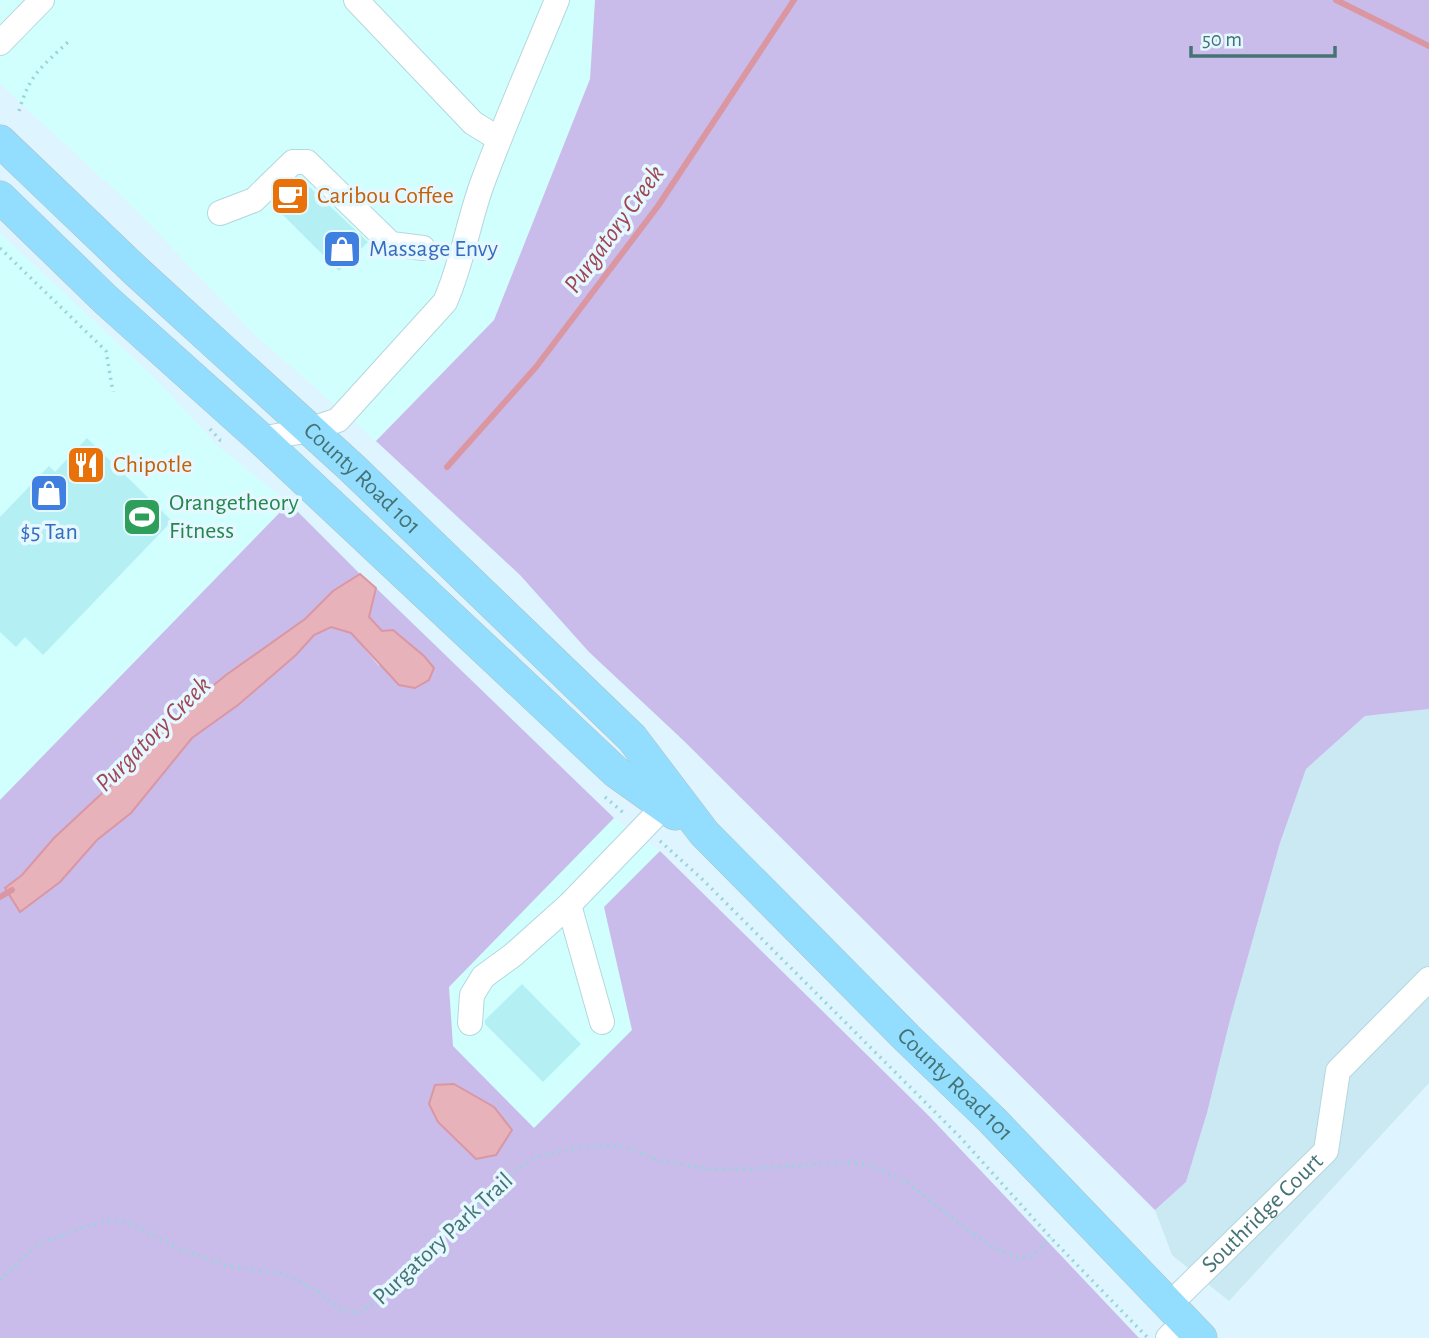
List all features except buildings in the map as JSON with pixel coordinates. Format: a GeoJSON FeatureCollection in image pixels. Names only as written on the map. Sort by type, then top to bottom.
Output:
{"type":"FeatureCollection","features":[{"type":"Feature","properties":{"kind":"main road","name":"County Road 101"},"geometry":{"type":"LineString","coordinates":[[0,141],[309,429],[632,738],[670,801],[992,1120],[1181,1326]]}},
{"type":"Feature","properties":{"kind":"main road","name":"County Road 101"},"geometry":{"type":"LineString","coordinates":[[0,197],[106,300],[261,439],[616,772],[670,801]]}},
{"type":"Feature","properties":{"kind":"street"},"geometry":{"type":"LineString","coordinates":[[0,43],[41,0]]}},
{"type":"Feature","properties":{"kind":"street"},"geometry":{"type":"LineString","coordinates":[[356,0],[473,124],[499,139]]}},
{"type":"Feature","properties":{"kind":"street"},"geometry":{"type":"LineString","coordinates":[[261,439],[338,420],[444,302],[454,281],[499,139],[557,0]]}},
{"type":"Feature","properties":{"kind":"street"},"geometry":{"type":"LineString","coordinates":[[220,213],[254,200],[293,162],[307,162],[391,244],[423,248]]}},
{"type":"Feature","properties":{"kind":"street"},"geometry":{"type":"LineString","coordinates":[[470,1023],[472,995],[483,976],[513,955],[569,905],[670,801]]}},
{"type":"Feature","properties":{"kind":"street"},"geometry":{"type":"LineString","coordinates":[[569,905],[602,1022]]}},
{"type":"Feature","properties":{"kind":"street","name":"Southridge Court"},"geometry":{"type":"LineString","coordinates":[[1181,1326],[1326,1152],[1338,1071],[1429,979]]}},
{"type":"Feature","properties":{"kind":"path"},"geometry":{"type":"LineString","coordinates":[[19,111],[32,76],[69,41]]}},
{"type":"Feature","properties":{"kind":"path"},"geometry":{"type":"LineString","coordinates":[[0,248],[106,351],[113,392]]}},
{"type":"Feature","properties":{"kind":"path","name":"Purgatory Park Trail"},"geometry":{"type":"LineString","coordinates":[[0,1280],[37,1245],[84,1227],[106,1221],[119,1221],[132,1224],[180,1249],[227,1266],[285,1274],[317,1291],[343,1311],[359,1313],[393,1290],[494,1189],[536,1157],[580,1147],[622,1146],[657,1160],[709,1169],[751,1169],[819,1163],[867,1164],[905,1181],[970,1233],[1017,1258],[1030,1257],[1052,1238],[1149,1338]]}},
{"type":"Feature","properties":{"kind":"shaded area"},"geometry":{"type":"Polygon","coordinates":[[[0,0],[621,0],[494,321],[376,441],[254,334],[131,205],[0,84],[0,0]]]}},
{"type":"Feature","properties":{"kind":"shaded area"},"geometry":{"type":"Polygon","coordinates":[[[595,0],[1429,0],[1429,709],[1365,716],[1306,769],[1280,843],[1186,1182],[1155,1210],[684,741],[589,652],[520,575],[376,441],[494,320],[590,79],[595,0]]]}},
{"type":"Feature","properties":{"kind":"shaded area"},"geometry":{"type":"Polygon","coordinates":[[[0,233],[155,378],[219,447],[289,503],[0,800],[0,233]]]}},
{"type":"Feature","properties":{"kind":"shaded area"},"geometry":{"type":"Polygon","coordinates":[[[289,503],[360,574],[333,591],[305,619],[226,675],[144,742],[113,783],[54,838],[22,875],[5,888],[20,911],[60,882],[97,840],[131,813],[192,738],[238,705],[296,655],[314,635],[331,627],[351,633],[379,666],[382,631],[369,617],[376,588],[614,818],[449,987],[453,1046],[534,1128],[632,1030],[604,907],[660,851],[929,1116],[1139,1338],[0,1338],[0,800],[289,503]]]}},
{"type":"Feature","properties":{"kind":"shaded area"},"geometry":{"type":"Polygon","coordinates":[[[360,574],[376,588],[369,617],[382,631],[393,630],[424,656],[434,668],[429,680],[415,688],[399,685],[351,633],[331,627],[314,635],[296,655],[238,705],[192,738],[131,813],[97,840],[60,882],[20,912],[5,888],[22,875],[54,838],[113,783],[144,742],[226,675],[305,619],[333,591],[360,574]]]}},
{"type":"Feature","properties":{"kind":"shaded area"},"geometry":{"type":"Polygon","coordinates":[[[1429,709],[1429,1083],[1229,1301],[1172,1255],[1155,1210],[1186,1182],[1280,843],[1306,769],[1365,716],[1429,709]]]}},
{"type":"Feature","properties":{"kind":"shaded area"},"geometry":{"type":"Polygon","coordinates":[[[614,818],[660,851],[604,907],[632,1030],[534,1128],[453,1046],[449,987],[614,818]]]}},
{"type":"Feature","properties":{"kind":"shaded area"},"geometry":{"type":"Polygon","coordinates":[[[454,1084],[494,1107],[512,1130],[496,1155],[476,1159],[438,1122],[429,1104],[435,1085],[454,1084]]]}},
{"type":"Feature","properties":{"kind":"waterway","name":"Purgatory Creek"},"geometry":{"type":"LineString","coordinates":[[447,467],[536,367],[658,206],[794,0]]}},
{"type":"Feature","properties":{"kind":"waterway","name":"Purgatory Creek"},"geometry":{"type":"LineString","coordinates":[[1336,0],[1429,46]]}},
{"type":"Feature","properties":{"kind":"waterway","name":"Purgatory Creek"},"geometry":{"type":"LineString","coordinates":[[0,897],[12,890]]}},
{"type":"Feature","properties":{"kind":"place","name":"Caribou Coffee"},"geometry":{"type":"Point","coordinates":[290,196]}},
{"type":"Feature","properties":{"kind":"place","name":"Massage Envy"},"geometry":{"type":"Point","coordinates":[342,249]}},
{"type":"Feature","properties":{"kind":"place","name":"Chipotle"},"geometry":{"type":"Point","coordinates":[86,465]}},
{"type":"Feature","properties":{"kind":"place","name":"$5 Tan"},"geometry":{"type":"Point","coordinates":[49,493]}},
{"type":"Feature","properties":{"kind":"place","name":"Orangetheory Fitness"},"geometry":{"type":"Point","coordinates":[142,517]}}]}
